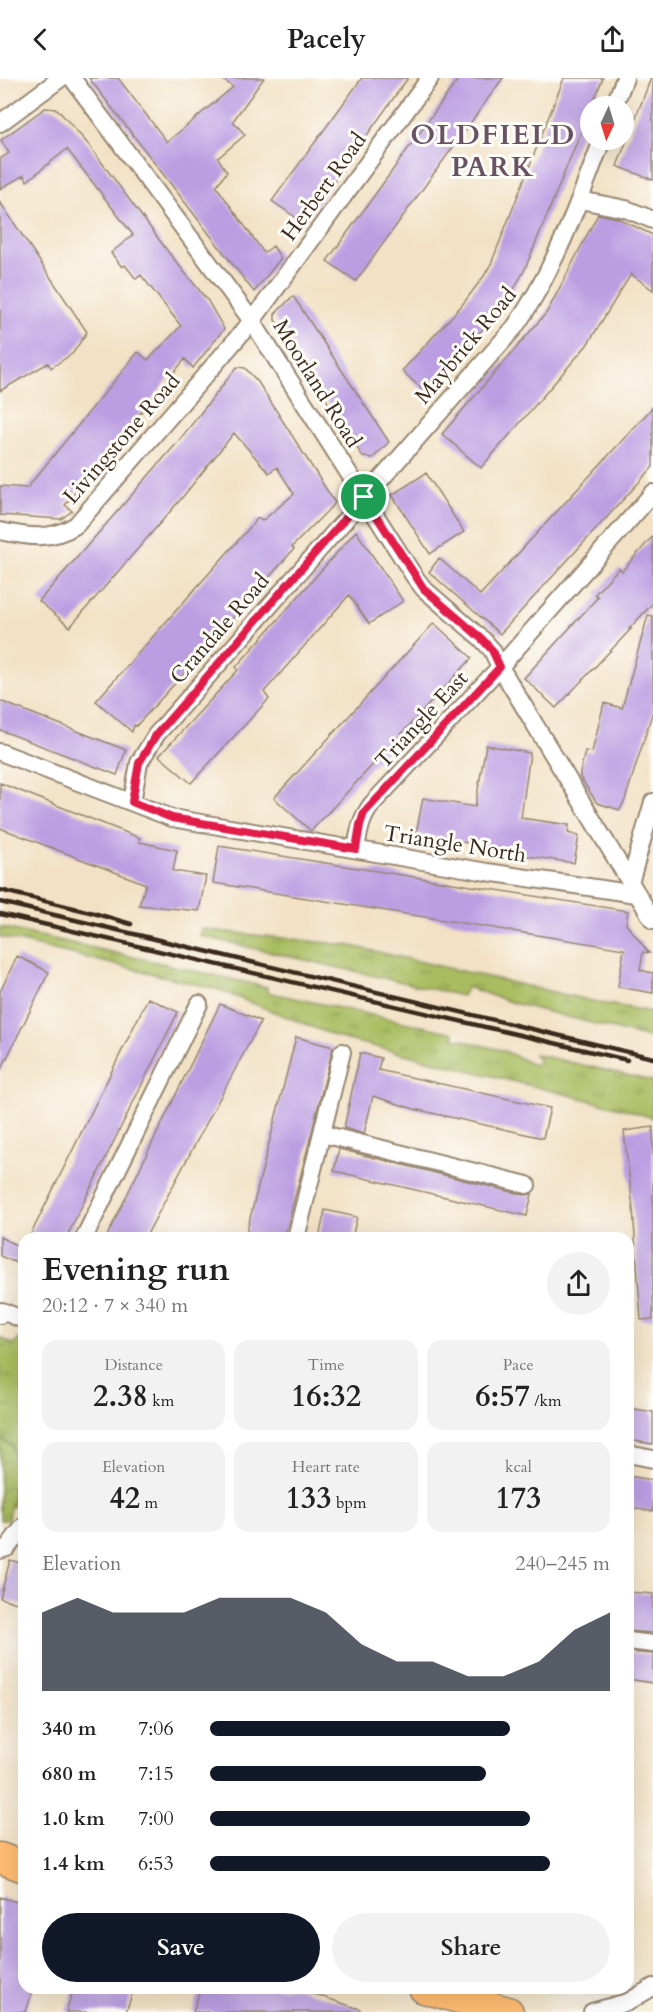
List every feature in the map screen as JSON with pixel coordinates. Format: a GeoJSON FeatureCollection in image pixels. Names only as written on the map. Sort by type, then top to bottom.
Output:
{"type":"FeatureCollection","features":[{"type":"Feature","properties":{"kind":"highway"},"geometry":{"type":"LineString","coordinates":[[0,1858],[18,1865]]}},
{"type":"Feature","properties":{"kind":"highway"},"geometry":{"type":"LineString","coordinates":[[445,1994],[508,2012]]}},
{"type":"Feature","properties":{"kind":"street"},"geometry":{"type":"LineString","coordinates":[[0,123],[61,78]]}},
{"type":"Feature","properties":{"kind":"street","name":"Moorland Road"},"geometry":{"type":"LineString","coordinates":[[72,78],[252,321],[424,589],[492,650],[633,888]]}},
{"type":"Feature","properties":{"kind":"street","name":"Herbert Road"},"geometry":{"type":"LineString","coordinates":[[252,321],[430,78]]}},
{"type":"Feature","properties":{"kind":"street"},"geometry":{"type":"LineString","coordinates":[[618,96],[625,78]]}},
{"type":"Feature","properties":{"kind":"street","name":"Maybrick Road"},"geometry":{"type":"LineString","coordinates":[[364,497],[514,328],[532,304],[580,200],[598,150]]}},
{"type":"Feature","properties":{"kind":"street"},"geometry":{"type":"LineString","coordinates":[[580,200],[626,209],[653,220]]}},
{"type":"Feature","properties":{"kind":"street","name":"Livingstone Road"},"geometry":{"type":"LineString","coordinates":[[0,531],[34,537],[50,536],[65,532],[76,525],[252,321]]}},
{"type":"Feature","properties":{"kind":"street","name":"Triangle East"},"geometry":{"type":"LineString","coordinates":[[356,849],[364,813],[500,667],[653,493]]}},
{"type":"Feature","properties":{"kind":"street","name":"Crandale Road"},"geometry":{"type":"LineString","coordinates":[[132,802],[139,763],[156,735],[364,497]]}},
{"type":"Feature","properties":{"kind":"street","name":"Triangle North"},"geometry":{"type":"LineString","coordinates":[[0,752],[172,818],[487,872],[633,888]]}},
{"type":"Feature","properties":{"kind":"street"},"geometry":{"type":"LineString","coordinates":[[653,802],[633,888],[653,920]]}},
{"type":"Feature","properties":{"kind":"street"},"geometry":{"type":"LineString","coordinates":[[87,1232],[199,1004]]}},
{"type":"Feature","properties":{"kind":"street"},"geometry":{"type":"LineString","coordinates":[[298,1232],[342,1052]]}},
{"type":"Feature","properties":{"kind":"street"},"geometry":{"type":"LineString","coordinates":[[323,1134],[527,1185]]}},
{"type":"Feature","properties":{"kind":"street"},"geometry":{"type":"LineString","coordinates":[[0,1315],[2,1311],[18,1318]]}},
{"type":"Feature","properties":{"kind":"street"},"geometry":{"type":"LineString","coordinates":[[634,1455],[653,1459]]}},
{"type":"Feature","properties":{"kind":"street"},"geometry":{"type":"LineString","coordinates":[[0,1550],[6,1548],[18,1533]]}},
{"type":"Feature","properties":{"kind":"street"},"geometry":{"type":"LineString","coordinates":[[634,1642],[653,1644]]}},
{"type":"Feature","properties":{"kind":"street"},"geometry":{"type":"LineString","coordinates":[[592,2012],[628,2002],[653,1987]]}},
{"type":"Feature","properties":{"kind":"green space"},"geometry":{"type":"Polygon","coordinates":[[[0,927],[267,987],[267,992],[454,1033],[454,1038],[505,1051],[534,1065],[539,1062],[534,1054],[653,1081],[653,1118],[340,1038],[216,989],[0,937],[0,927]]]}},
{"type":"Feature","properties":{"kind":"green space"},"geometry":{"type":"Polygon","coordinates":[[[201,929],[347,945],[601,1003],[653,1012],[653,1039],[513,1003],[467,987],[462,996],[200,936],[201,929]]]}},
{"type":"Feature","properties":{"kind":"green space"},"geometry":{"type":"Polygon","coordinates":[[[0,1338],[13,1344],[18,1339],[17,1508],[10,1505],[14,1494],[6,1441],[0,1439],[0,1338]]]}},
{"type":"Feature","properties":{"kind":"green space"},"geometry":{"type":"Polygon","coordinates":[[[0,1439],[12,1445],[15,1464],[8,1520],[0,1520],[0,1439]]]}},
{"type":"Feature","properties":{"kind":"building"},"geometry":{"type":"Polygon","coordinates":[[[89,78],[118,78],[167,142],[233,87],[221,78],[264,78],[233,121],[245,135],[218,158],[227,172],[216,186],[264,253],[273,246],[281,258],[254,292],[89,78]]]}},
{"type":"Feature","properties":{"kind":"building"},"geometry":{"type":"Polygon","coordinates":[[[362,78],[408,78],[304,223],[272,201],[362,78]]]}},
{"type":"Feature","properties":{"kind":"building"},"geometry":{"type":"Polygon","coordinates":[[[459,78],[503,78],[356,281],[327,261],[459,78]]]}},
{"type":"Feature","properties":{"kind":"building"},"geometry":{"type":"Polygon","coordinates":[[[564,78],[603,78],[596,96],[580,96],[580,134],[525,269],[507,302],[426,393],[402,371],[462,305],[491,264],[564,78]]]}},
{"type":"Feature","properties":{"kind":"building"},"geometry":{"type":"Polygon","coordinates":[[[651,78],[653,78],[653,180],[617,166],[623,150],[634,150],[634,122],[651,78]]]}},
{"type":"Feature","properties":{"kind":"building"},"geometry":{"type":"Polygon","coordinates":[[[45,108],[57,109],[88,144],[169,253],[208,301],[224,329],[193,368],[185,359],[65,505],[72,511],[61,519],[0,515],[0,486],[27,488],[138,352],[148,360],[181,326],[141,275],[136,279],[111,253],[133,235],[67,149],[27,181],[24,175],[0,189],[0,159],[9,153],[1,140],[45,108]]]}},
{"type":"Feature","properties":{"kind":"building"},"geometry":{"type":"Polygon","coordinates":[[[0,202],[87,332],[73,353],[51,368],[48,363],[0,391],[0,202]]]}},
{"type":"Feature","properties":{"kind":"building"},"geometry":{"type":"Polygon","coordinates":[[[598,214],[617,218],[653,235],[653,290],[631,274],[587,345],[481,468],[442,434],[547,312],[598,214]]]}},
{"type":"Feature","properties":{"kind":"building"},"geometry":{"type":"Polygon","coordinates":[[[293,296],[389,442],[373,458],[363,457],[275,320],[275,314],[293,296]]]}},
{"type":"Feature","properties":{"kind":"building"},"geometry":{"type":"Polygon","coordinates":[[[237,367],[245,368],[258,382],[335,503],[292,547],[294,549],[180,678],[136,726],[134,725],[132,732],[96,701],[258,518],[262,521],[294,494],[277,467],[269,473],[234,433],[181,499],[70,627],[39,601],[177,443],[237,367]]]}},
{"type":"Feature","properties":{"kind":"building"},"geometry":{"type":"Polygon","coordinates":[[[653,407],[653,467],[500,634],[429,572],[439,558],[480,595],[653,407]]]}},
{"type":"Feature","properties":{"kind":"building"},"geometry":{"type":"Polygon","coordinates":[[[426,473],[464,532],[430,554],[392,495],[426,473]]]}},
{"type":"Feature","properties":{"kind":"building"},"geometry":{"type":"Polygon","coordinates":[[[356,531],[403,601],[369,624],[349,595],[264,692],[269,699],[191,783],[159,756],[238,670],[236,667],[356,531]]]}},
{"type":"Feature","properties":{"kind":"building"},"geometry":{"type":"Polygon","coordinates":[[[653,536],[653,603],[556,708],[524,678],[598,597],[595,594],[619,568],[622,571],[653,536]]]}},
{"type":"Feature","properties":{"kind":"building"},"geometry":{"type":"Polygon","coordinates":[[[648,615],[653,616],[653,711],[620,810],[597,803],[580,777],[580,773],[585,751],[592,752],[604,703],[622,708],[648,615]]]}},
{"type":"Feature","properties":{"kind":"building"},"geometry":{"type":"Polygon","coordinates":[[[434,623],[472,658],[311,831],[274,798],[434,623]]]}},
{"type":"Feature","properties":{"kind":"building"},"geometry":{"type":"Polygon","coordinates":[[[0,701],[126,750],[117,775],[0,730],[0,701]]]}},
{"type":"Feature","properties":{"kind":"building"},"geometry":{"type":"Polygon","coordinates":[[[486,745],[530,753],[521,818],[569,825],[568,833],[579,836],[574,863],[507,853],[508,850],[416,834],[423,798],[475,807],[486,745]]]}},
{"type":"Feature","properties":{"kind":"building"},"geometry":{"type":"Polygon","coordinates":[[[0,783],[140,838],[139,842],[177,850],[173,871],[206,876],[199,911],[139,905],[146,884],[0,828],[0,783]]]}},
{"type":"Feature","properties":{"kind":"building"},"geometry":{"type":"Polygon","coordinates":[[[219,846],[628,911],[626,924],[649,953],[643,952],[640,970],[653,973],[653,993],[618,987],[624,949],[213,883],[219,846]]]}},
{"type":"Feature","properties":{"kind":"building"},"geometry":{"type":"Polygon","coordinates":[[[17,956],[49,972],[0,1072],[0,992],[17,956]]]}},
{"type":"Feature","properties":{"kind":"building"},"geometry":{"type":"Polygon","coordinates":[[[148,998],[178,1012],[69,1232],[32,1232],[148,998]]]}},
{"type":"Feature","properties":{"kind":"building"},"geometry":{"type":"Polygon","coordinates":[[[220,1004],[261,1021],[148,1232],[109,1232],[220,1004]]]}},
{"type":"Feature","properties":{"kind":"building"},"geometry":{"type":"Polygon","coordinates":[[[296,1037],[333,1047],[286,1232],[247,1232],[296,1037]]]}},
{"type":"Feature","properties":{"kind":"building"},"geometry":{"type":"Polygon","coordinates":[[[360,1053],[381,1058],[378,1070],[550,1108],[543,1138],[414,1109],[373,1096],[364,1134],[344,1128],[360,1053]]]}},
{"type":"Feature","properties":{"kind":"building"},"geometry":{"type":"Polygon","coordinates":[[[653,1127],[653,1319],[641,1320],[633,1209],[624,1131],[653,1127]]]}},
{"type":"Feature","properties":{"kind":"building"},"geometry":{"type":"Polygon","coordinates":[[[339,1149],[524,1195],[532,1194],[527,1216],[334,1171],[339,1149]]]}},
{"type":"Feature","properties":{"kind":"building"},"geometry":{"type":"Polygon","coordinates":[[[325,1210],[357,1217],[353,1232],[320,1232],[325,1210]]]}},
{"type":"Feature","properties":{"kind":"building"},"geometry":{"type":"Polygon","coordinates":[[[0,1237],[18,1246],[18,1264],[0,1256],[0,1237]]]}},
{"type":"Feature","properties":{"kind":"building"},"geometry":{"type":"Polygon","coordinates":[[[634,1409],[653,1412],[653,1444],[634,1441],[634,1409]]]}},
{"type":"Feature","properties":{"kind":"building"},"geometry":{"type":"Polygon","coordinates":[[[634,1477],[653,1480],[653,1511],[634,1509],[634,1477]]]}},
{"type":"Feature","properties":{"kind":"building"},"geometry":{"type":"Polygon","coordinates":[[[10,1560],[18,1562],[18,1603],[0,1598],[10,1560]]]}},
{"type":"Feature","properties":{"kind":"building"},"geometry":{"type":"Polygon","coordinates":[[[634,1592],[653,1594],[653,1633],[634,1631],[634,1592]]]}},
{"type":"Feature","properties":{"kind":"building"},"geometry":{"type":"Polygon","coordinates":[[[634,1652],[653,1654],[653,1683],[634,1680],[634,1652]]]}},
{"type":"Feature","properties":{"kind":"building"},"geometry":{"type":"Polygon","coordinates":[[[0,1897],[18,1902],[18,1994],[31,1994],[26,2012],[0,2012],[0,1897]]]}},
{"type":"Feature","properties":{"kind":"building"},"geometry":{"type":"Polygon","coordinates":[[[72,1994],[132,1994],[126,2012],[66,2012],[72,1994]]]}},
{"type":"Feature","properties":{"kind":"building"},"geometry":{"type":"Polygon","coordinates":[[[199,1994],[314,1994],[360,2009],[360,2012],[193,2012],[199,1994]]]}},
{"type":"Feature","properties":{"kind":"railway"},"geometry":{"type":"LineString","coordinates":[[0,890],[131,924]]}},
{"type":"Feature","properties":{"kind":"railway"},"geometry":{"type":"LineString","coordinates":[[0,902],[653,1058]]}},
{"type":"Feature","properties":{"kind":"railway"},"geometry":{"type":"LineString","coordinates":[[0,914],[627,1060]]}},
{"type":"Feature","properties":{"kind":"district","name":"OLDFIELD PARK"},"geometry":{"type":"Point","coordinates":[493,150]}},
{"type":"Feature","properties":{"kind":"route"},"geometry":{"type":"LineString","coordinates":[[364,497],[424,589],[482,639],[492,650],[500,667],[364,813],[356,849],[172,818],[132,802],[139,763],[156,735],[364,497]]}}]}
